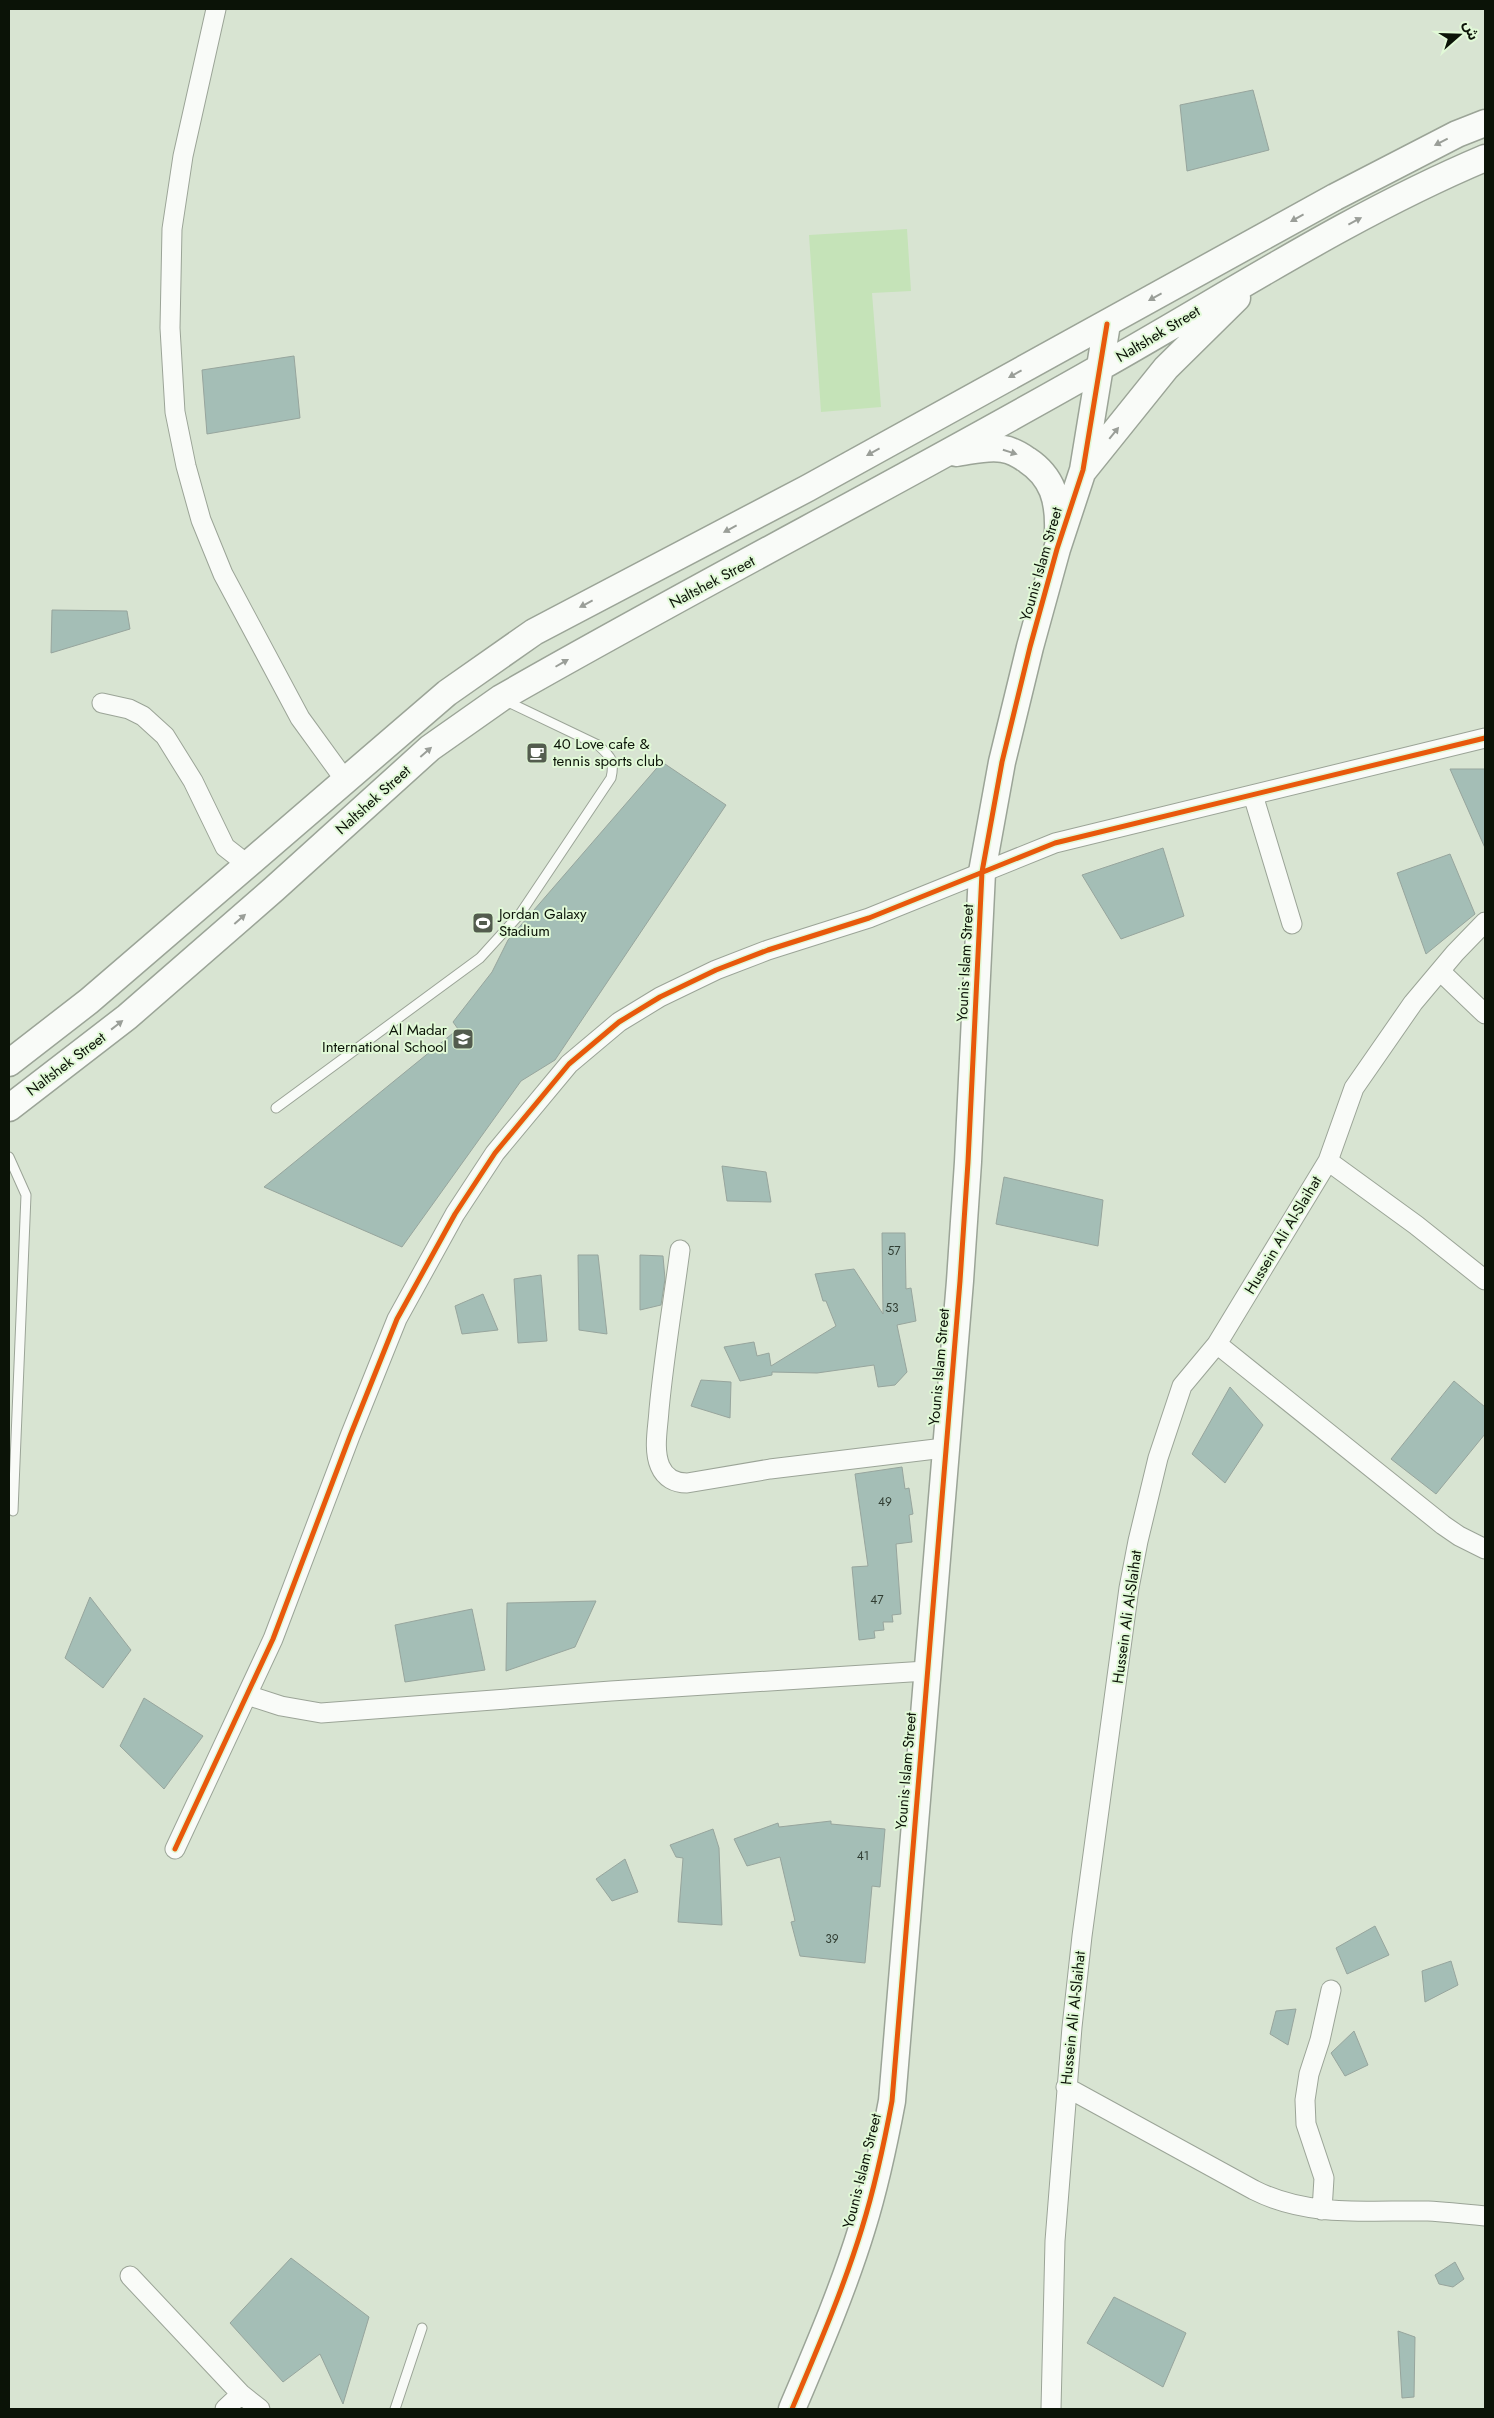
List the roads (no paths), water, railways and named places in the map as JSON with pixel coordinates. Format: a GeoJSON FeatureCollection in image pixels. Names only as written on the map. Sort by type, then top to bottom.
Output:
{"type":"FeatureCollection","features":[{"type":"Feature","properties":{"kind":"main road"},"geometry":{"type":"LineString","coordinates":[[9,1063],[89,1001],[447,693],[534,632],[808,488],[1335,197],[1457,134],[1485,123]]}},
{"type":"Feature","properties":{"kind":"main road","name":"Naltshek Street"},"geometry":{"type":"LineString","coordinates":[[9,1108],[127,1017],[274,889],[430,748],[501,698],[1100,368],[1266,270],[1433,180],[1485,158]]}},
{"type":"Feature","properties":{"kind":"main road"},"geometry":{"type":"LineString","coordinates":[[1083,470],[1166,368],[1266,270]]}},
{"type":"Feature","properties":{"kind":"main road","name":"Younis Islam Street"},"geometry":{"type":"LineString","coordinates":[[792,2409],[832,2311],[859,2237],[883,2149],[895,2074],[968,1162],[982,872],[1002,762],[1057,549],[1083,470],[1107,324]]}},
{"type":"Feature","properties":{"kind":"main road"},"geometry":{"type":"LineString","coordinates":[[944,454],[986,448],[1003,449],[1018,454],[1039,468],[1049,480],[1056,495],[1059,515],[1057,549]]}},
{"type":"Feature","properties":{"kind":"street"},"geometry":{"type":"LineString","coordinates":[[216,9],[183,156],[172,229],[170,328],[175,412],[186,466],[201,520],[223,574],[300,718],[345,780]]}},
{"type":"Feature","properties":{"kind":"street"},"geometry":{"type":"LineString","coordinates":[[102,703],[129,709],[144,716],[165,736],[193,781],[226,847],[248,865]]}},
{"type":"Feature","properties":{"kind":"street"},"geometry":{"type":"LineString","coordinates":[[175,1849],[272,1639],[397,1319],[454,1214],[495,1153],[569,1064],[619,1022],[660,997],[716,970],[768,950],[869,918],[1055,843],[1485,738]]}},
{"type":"Feature","properties":{"kind":"street"},"geometry":{"type":"LineString","coordinates":[[1252,794],[1292,924]]}},
{"type":"Feature","properties":{"kind":"street","name":"Hussein Ali Al-Slaihat"},"geometry":{"type":"LineString","coordinates":[[1051,2409],[1053,2283],[1066,2087],[1082,1936],[1111,1734],[1120,1652],[1138,1541],[1158,1458],[1182,1386],[1217,1344],[1328,1162],[1354,1088],[1413,1004],[1440,970],[1485,922]]}},
{"type":"Feature","properties":{"kind":"street"},"geometry":{"type":"LineString","coordinates":[[1440,970],[1485,1014]]}},
{"type":"Feature","properties":{"kind":"street"},"geometry":{"type":"LineString","coordinates":[[1328,1162],[1416,1225],[1485,1280]]}},
{"type":"Feature","properties":{"kind":"street"},"geometry":{"type":"LineString","coordinates":[[680,1250],[656,1443],[660,1468],[667,1477],[678,1483],[687,1483],[780,1467],[944,1448]]}},
{"type":"Feature","properties":{"kind":"street"},"geometry":{"type":"LineString","coordinates":[[1217,1344],[1443,1525],[1459,1536],[1485,1549]]}},
{"type":"Feature","properties":{"kind":"street"},"geometry":{"type":"LineString","coordinates":[[247,1695],[282,1706],[321,1713],[611,1690],[926,1671]]}},
{"type":"Feature","properties":{"kind":"street"},"geometry":{"type":"LineString","coordinates":[[1322,2210],[1324,2178],[1306,2124],[1305,2100],[1309,2074],[1320,2040],[1331,1990]]}},
{"type":"Feature","properties":{"kind":"street"},"geometry":{"type":"LineString","coordinates":[[1066,2087],[1267,2197],[1295,2206],[1322,2210],[1429,2211],[1485,2216]]}},
{"type":"Feature","properties":{"kind":"street"},"geometry":{"type":"LineString","coordinates":[[130,2276],[241,2394],[260,2409]]}},
{"type":"Feature","properties":{"kind":"street"},"geometry":{"type":"LineString","coordinates":[[225,2409],[241,2394]]}},
{"type":"Feature","properties":{"kind":"lane"},"geometry":{"type":"LineString","coordinates":[[276,1108],[480,958],[520,914],[611,778],[614,765],[610,756],[598,745],[501,698]]}},
{"type":"Feature","properties":{"kind":"lane"},"geometry":{"type":"LineString","coordinates":[[9,1157],[26,1195],[13,1511]]}},
{"type":"Feature","properties":{"kind":"lane"},"geometry":{"type":"LineString","coordinates":[[395,2409],[422,2328]]}},
{"type":"Feature","properties":{"kind":"place","name":"40 Love cafe & tennis sports club"},"geometry":{"type":"Point","coordinates":[537,753]}},
{"type":"Feature","properties":{"kind":"place","name":"Jordan Galaxy Stadium"},"geometry":{"type":"Point","coordinates":[483,923]}},
{"type":"Feature","properties":{"kind":"place","name":"Al Madar International School"},"geometry":{"type":"Point","coordinates":[463,1039]}}]}
